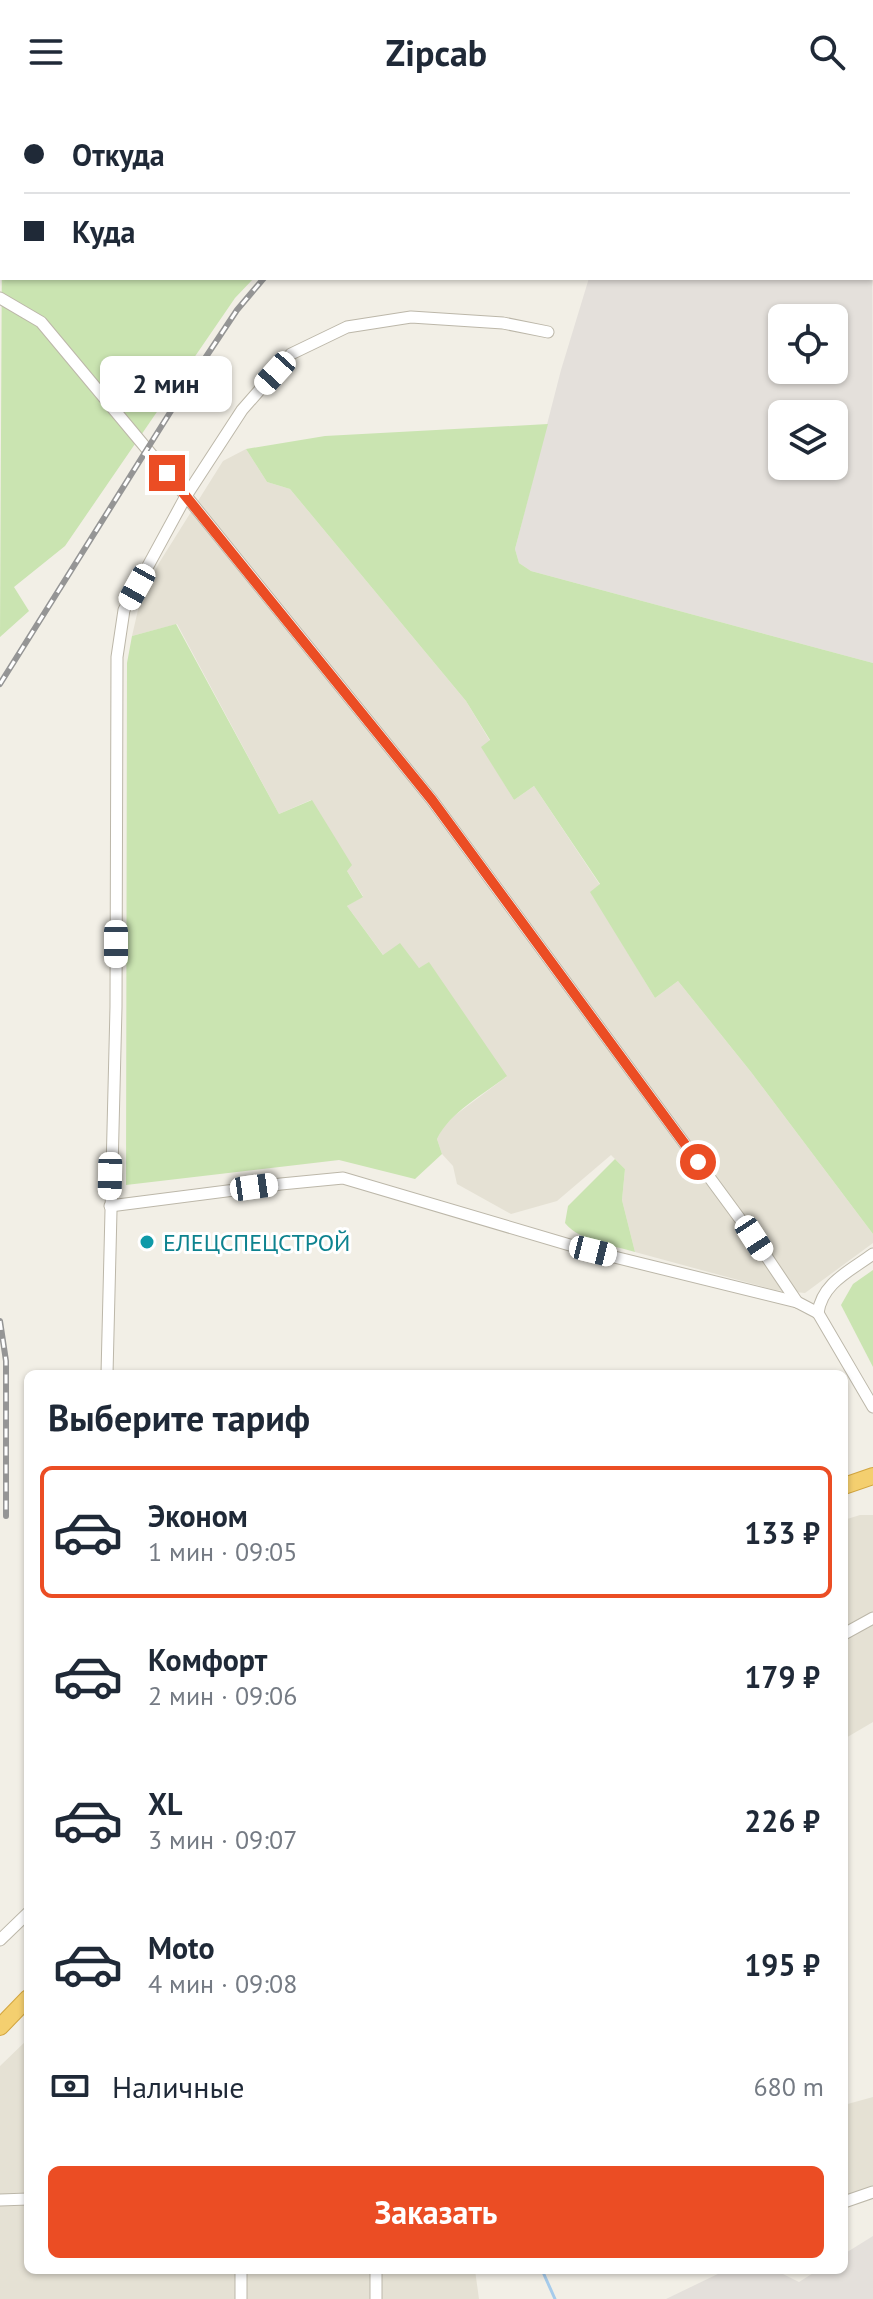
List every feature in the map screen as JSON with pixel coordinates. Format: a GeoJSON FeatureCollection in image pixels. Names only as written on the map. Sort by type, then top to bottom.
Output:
{"type":"FeatureCollection","features":[{"type":"Feature","properties":{"kind":"highway"},"geometry":{"type":"LineString","coordinates":[[848,1485],[873,1476]]}},
{"type":"Feature","properties":{"kind":"highway"},"geometry":{"type":"LineString","coordinates":[[0,2027],[24,2002]]}},
{"type":"Feature","properties":{"kind":"street"},"geometry":{"type":"LineString","coordinates":[[0,298],[41,322],[432,800],[754,1238],[797,1302]]}},
{"type":"Feature","properties":{"kind":"street"},"geometry":{"type":"LineString","coordinates":[[107,1370],[116,1007],[117,657],[124,610],[186,496],[242,410],[291,354],[347,327],[411,317],[503,323],[548,332]]}},
{"type":"Feature","properties":{"kind":"street"},"geometry":{"type":"LineString","coordinates":[[110,1206],[343,1178],[590,1251],[797,1302],[818,1313],[873,1407]]}},
{"type":"Feature","properties":{"kind":"street"},"geometry":{"type":"LineString","coordinates":[[818,1313],[820,1297],[834,1282],[873,1254]]}},
{"type":"Feature","properties":{"kind":"street"},"geometry":{"type":"LineString","coordinates":[[848,1632],[873,1618]]}},
{"type":"Feature","properties":{"kind":"street"},"geometry":{"type":"LineString","coordinates":[[0,1940],[24,1917]]}},
{"type":"Feature","properties":{"kind":"street"},"geometry":{"type":"LineString","coordinates":[[848,2201],[873,2192]]}},
{"type":"Feature","properties":{"kind":"street"},"geometry":{"type":"LineString","coordinates":[[0,2200],[24,2199]]}},
{"type":"Feature","properties":{"kind":"street"},"geometry":{"type":"LineString","coordinates":[[241,2274],[241,2299]]}},
{"type":"Feature","properties":{"kind":"street"},"geometry":{"type":"LineString","coordinates":[[376,2274],[376,2299]]}},
{"type":"Feature","properties":{"kind":"shaded area"},"geometry":{"type":"Polygon","coordinates":[[[588,280],[872,280],[873,663],[531,571],[519,563],[515,549],[561,370],[588,280]]]}},
{"type":"Feature","properties":{"kind":"shaded area"},"geometry":{"type":"Polygon","coordinates":[[[246,449],[267,482],[290,489],[466,701],[490,741],[482,747],[514,800],[534,786],[600,885],[591,892],[655,998],[678,981],[873,1234],[873,1243],[805,1293],[775,1290],[635,1252],[622,1200],[625,1169],[611,1155],[557,1201],[511,1214],[457,1184],[453,1166],[442,1154],[437,1139],[454,1116],[506,1077],[429,963],[419,968],[384,956],[347,906],[363,896],[311,800],[279,814],[177,624],[132,636],[141,597],[159,563],[223,461],[246,449]]]}},
{"type":"Feature","properties":{"kind":"shaded area"},"geometry":{"type":"Polygon","coordinates":[[[873,1515],[873,1722],[848,1737],[848,1519],[873,1515]]]}},
{"type":"Feature","properties":{"kind":"shaded area"},"geometry":{"type":"Polygon","coordinates":[[[24,2043],[24,2274],[476,2274],[479,2299],[0,2299],[0,2066],[24,2043]]]}},
{"type":"Feature","properties":{"kind":"shaded area"},"geometry":{"type":"Polygon","coordinates":[[[873,2097],[873,2192],[848,2201],[848,2104],[873,2097]]]}},
{"type":"Feature","properties":{"kind":"shaded area"},"geometry":{"type":"Polygon","coordinates":[[[873,2236],[873,2299],[666,2299],[718,2274],[783,2274],[799,2282],[812,2274],[848,2274],[848,2252],[873,2236]]]}},
{"type":"Feature","properties":{"kind":"green space"},"geometry":{"type":"Polygon","coordinates":[[[2,280],[252,280],[235,298],[65,546],[14,587],[29,611],[0,637],[2,280]]]}},
{"type":"Feature","properties":{"kind":"green space"},"geometry":{"type":"Polygon","coordinates":[[[548,424],[515,549],[519,563],[531,571],[873,663],[873,1234],[678,981],[655,998],[590,892],[600,884],[534,786],[514,800],[481,747],[490,740],[466,701],[290,489],[267,482],[246,449],[325,436],[548,424]]]}},
{"type":"Feature","properties":{"kind":"green space"},"geometry":{"type":"Polygon","coordinates":[[[176,624],[279,814],[312,800],[352,865],[347,871],[363,897],[347,906],[383,955],[400,943],[419,968],[429,962],[507,1076],[450,1120],[437,1139],[442,1154],[415,1179],[339,1160],[126,1185],[127,663],[132,636],[176,624]]]}},
{"type":"Feature","properties":{"kind":"green space"},"geometry":{"type":"Polygon","coordinates":[[[615,1159],[625,1169],[622,1200],[635,1252],[588,1239],[565,1223],[568,1206],[615,1159]]]}},
{"type":"Feature","properties":{"kind":"green space"},"geometry":{"type":"Polygon","coordinates":[[[873,1270],[873,1367],[841,1305],[853,1284],[873,1270]]]}},
{"type":"Feature","properties":{"kind":"waterway"},"geometry":{"type":"LineString","coordinates":[[544,2274],[555,2299]]}},
{"type":"Feature","properties":{"kind":"railway"},"geometry":{"type":"LineString","coordinates":[[0,684],[186,387],[237,310],[262,280]]}},
{"type":"Feature","properties":{"kind":"railway"},"geometry":{"type":"LineString","coordinates":[[0,1321],[6,1361],[6,1516]]}},
{"type":"Feature","properties":{"kind":"place","name":"ЕЛЕЦСПЕЦСТРОЙ"},"geometry":{"type":"Point","coordinates":[147,1242]}},
{"type":"Feature","properties":{"kind":"route"},"geometry":{"type":"LineString","coordinates":[[167,473],[432,800],[698,1162]]}}]}
